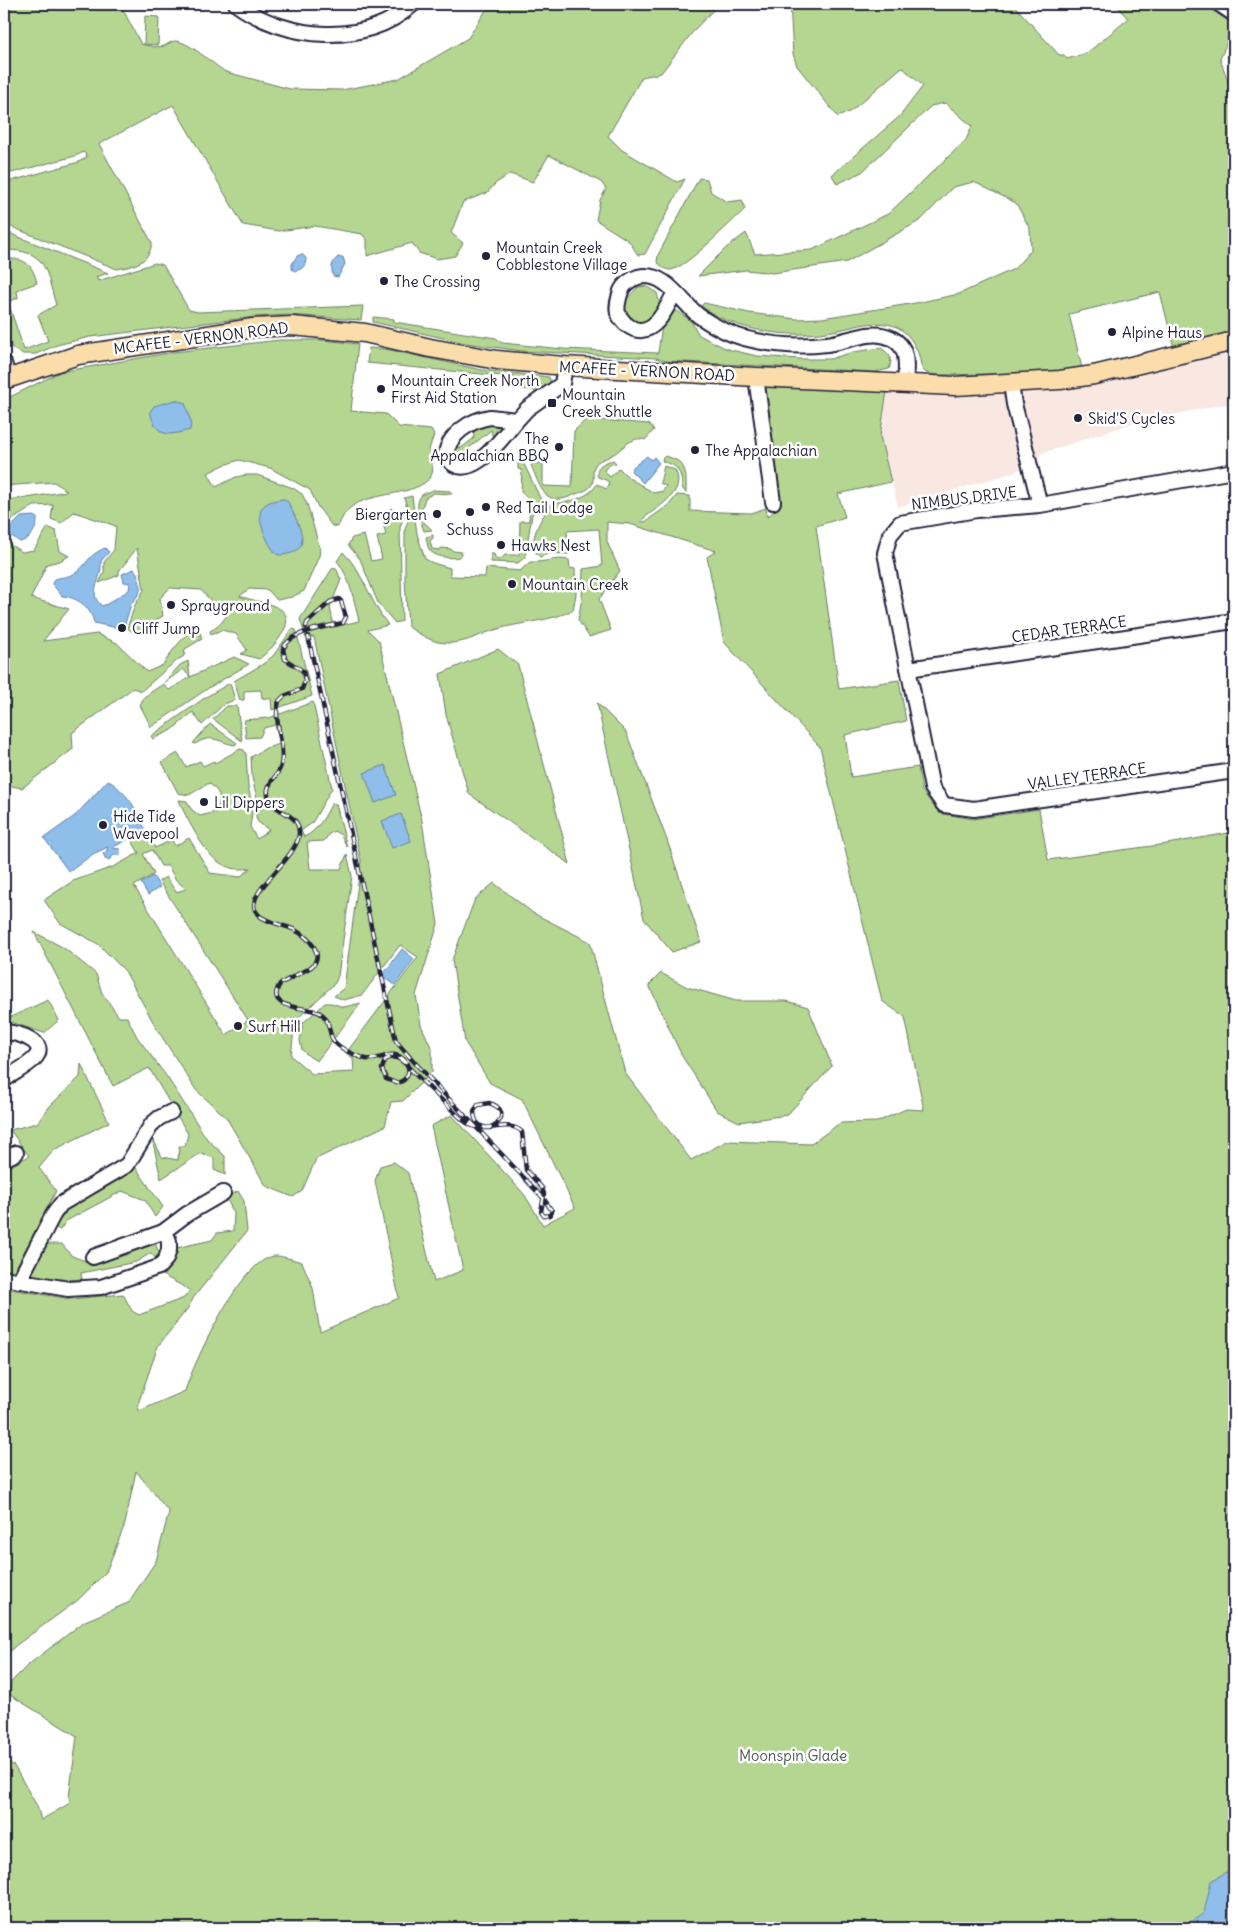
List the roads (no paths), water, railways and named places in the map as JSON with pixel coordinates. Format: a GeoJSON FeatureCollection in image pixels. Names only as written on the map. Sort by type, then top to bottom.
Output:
{"type":"FeatureCollection","features":[{"type":"Feature","properties":{"kind":"main road","name":"MCAFEE - VERNON ROAD"},"geometry":{"type":"LineString","coordinates":[[5,373],[78,355],[253,328],[292,326],[365,333],[430,348],[497,360],[565,366],[756,377],[955,386],[1011,384],[1094,375],[1234,341]]}},
{"type":"Feature","properties":{"kind":"street"},"geometry":{"type":"LineString","coordinates":[[236,4],[252,16],[274,26],[293,31],[340,34],[371,28],[404,12],[413,4]]}},
{"type":"Feature","properties":{"kind":"street"},"geometry":{"type":"LineString","coordinates":[[1219,4],[1234,14]]}},
{"type":"Feature","properties":{"kind":"street"},"geometry":{"type":"LineString","coordinates":[[675,292],[698,315],[743,338],[764,342],[815,345],[876,334],[889,337],[900,345],[906,356],[905,385]]}},
{"type":"Feature","properties":{"kind":"street"},"geometry":{"type":"LineString","coordinates":[[516,420],[490,416],[470,423],[450,442],[446,456],[449,462],[458,468],[470,466],[489,452],[527,409],[562,384],[565,366]]}},
{"type":"Feature","properties":{"kind":"street"},"geometry":{"type":"LineString","coordinates":[[756,377],[773,502]]}},
{"type":"Feature","properties":{"kind":"street"},"geometry":{"type":"LineString","coordinates":[[1011,384],[1018,422],[1040,505]]}},
{"type":"Feature","properties":{"kind":"street","name":"NIMBUS DRIVE"},"geometry":{"type":"LineString","coordinates":[[944,805],[932,788],[885,552],[890,535],[900,523],[977,510],[1040,505],[1234,471]]}},
{"type":"Feature","properties":{"kind":"street","name":"CEDAR TERRACE"},"geometry":{"type":"LineString","coordinates":[[908,669],[1234,621]]}},
{"type":"Feature","properties":{"kind":"street","name":"VALLEY TERRACE"},"geometry":{"type":"LineString","coordinates":[[944,805],[974,809],[1234,770]]}},
{"type":"Feature","properties":{"kind":"street"},"geometry":{"type":"LineString","coordinates":[[4,1032],[14,1032],[30,1038],[37,1045],[38,1051],[35,1058],[4,1080]]}},
{"type":"Feature","properties":{"kind":"street"},"geometry":{"type":"LineString","coordinates":[[19,1281],[60,1204],[127,1164],[152,1124],[171,1112]]}},
{"type":"Feature","properties":{"kind":"street"},"geometry":{"type":"LineString","coordinates":[[93,1257],[165,1231],[187,1214],[223,1193]]}},
{"type":"Feature","properties":{"kind":"street"},"geometry":{"type":"LineString","coordinates":[[4,1278],[68,1289],[85,1290],[101,1287],[160,1267],[166,1259],[169,1250],[169,1242],[165,1231]]}},
{"type":"Feature","properties":{"kind":"water"},"geometry":{"type":"Polygon","coordinates":[[[302,254],[306,258],[305,265],[295,271],[292,269],[292,264],[297,256],[302,254]]]}},
{"type":"Feature","properties":{"kind":"water"},"geometry":{"type":"Polygon","coordinates":[[[338,257],[343,257],[345,264],[338,277],[333,276],[332,268],[334,261],[338,257]]]}},
{"type":"Feature","properties":{"kind":"water"},"geometry":{"type":"Polygon","coordinates":[[[175,400],[185,403],[191,422],[190,430],[170,434],[164,433],[156,427],[150,412],[154,406],[175,400]]]}},
{"type":"Feature","properties":{"kind":"water"},"geometry":{"type":"Polygon","coordinates":[[[647,456],[651,460],[654,457],[659,463],[643,483],[631,471],[633,467],[647,456]]]}},
{"type":"Feature","properties":{"kind":"water"},"geometry":{"type":"Polygon","coordinates":[[[284,499],[288,502],[302,536],[298,549],[290,553],[278,555],[274,552],[264,533],[260,512],[266,504],[284,499]]]}},
{"type":"Feature","properties":{"kind":"water"},"geometry":{"type":"Polygon","coordinates":[[[33,516],[37,518],[36,526],[33,533],[27,539],[20,542],[10,535],[9,529],[21,517],[33,516]]]}},
{"type":"Feature","properties":{"kind":"water"},"geometry":{"type":"Polygon","coordinates":[[[105,548],[109,552],[101,561],[95,591],[98,602],[102,606],[129,590],[130,583],[124,582],[122,574],[134,569],[141,587],[139,594],[131,604],[125,624],[117,628],[94,623],[87,608],[73,598],[62,596],[52,584],[54,579],[77,572],[91,556],[105,548]]]}},
{"type":"Feature","properties":{"kind":"water"},"geometry":{"type":"Polygon","coordinates":[[[385,765],[396,795],[375,803],[364,773],[385,765]]]}},
{"type":"Feature","properties":{"kind":"water","name":"Hide Tide Wavepool"},"geometry":{"type":"Polygon","coordinates":[[[108,780],[131,802],[145,830],[112,848],[120,849],[120,856],[114,855],[109,860],[105,858],[103,853],[106,852],[108,847],[93,854],[69,872],[44,838],[76,815],[108,780]]]}},
{"type":"Feature","properties":{"kind":"water"},"geometry":{"type":"Polygon","coordinates":[[[401,814],[411,841],[392,848],[382,821],[401,814]]]}},
{"type":"Feature","properties":{"kind":"water"},"geometry":{"type":"Polygon","coordinates":[[[153,876],[160,887],[148,895],[141,883],[153,876]]]}},
{"type":"Feature","properties":{"kind":"water"},"geometry":{"type":"Polygon","coordinates":[[[402,949],[414,959],[395,985],[382,976],[402,949]]]}},
{"type":"Feature","properties":{"kind":"water"},"geometry":{"type":"Polygon","coordinates":[[[1234,1868],[1234,1928],[1183,1928],[1204,1913],[1211,1881],[1234,1868]]]}},
{"type":"Feature","properties":{"kind":"railway"},"geometry":{"type":"LineString","coordinates":[[306,627],[307,623],[330,602],[339,599],[341,601],[346,617],[343,623],[301,634],[293,638],[283,649],[285,659],[303,671],[305,681],[302,689],[284,696],[279,701],[277,716],[282,757],[280,769],[270,785],[268,793],[272,804],[296,821],[299,834],[290,854],[258,893],[255,910],[261,917],[300,933],[314,946],[317,957],[311,967],[280,984],[276,993],[278,999],[290,1006],[323,1015],[326,1018],[333,1040],[352,1054],[366,1059],[375,1059],[389,1055],[402,1058],[408,1065],[408,1069],[408,1073],[407,1077],[396,1083],[386,1079],[382,1069],[385,1060],[388,1058],[399,1059],[406,1065],[408,1067],[416,1075],[457,1115],[473,1126],[483,1128],[491,1127],[497,1123],[501,1118],[501,1112],[497,1107],[489,1103],[478,1105],[474,1111],[476,1121],[480,1125],[485,1127],[489,1128],[515,1127],[522,1132],[526,1170],[542,1188],[544,1194],[541,1212],[544,1216],[550,1215],[552,1211],[544,1199],[532,1186],[520,1174],[484,1135],[472,1123],[448,1098],[415,1063],[396,1041],[308,636]]}},
{"type":"Feature","properties":{"kind":"place","name":"Mountain Creek Cobblestone Village"},"geometry":{"type":"Point","coordinates":[486,256]}},
{"type":"Feature","properties":{"kind":"place","name":"The Crossing"},"geometry":{"type":"Point","coordinates":[384,281]}},
{"type":"Feature","properties":{"kind":"place","name":"Alpine Haus"},"geometry":{"type":"Point","coordinates":[1112,332]}},
{"type":"Feature","properties":{"kind":"place","name":"Mountain Creek North First Aid Station"},"geometry":{"type":"Point","coordinates":[381,389]}},
{"type":"Feature","properties":{"kind":"place","name":"Mountain Creek Shuttle"},"geometry":{"type":"Point","coordinates":[552,403]}},
{"type":"Feature","properties":{"kind":"place","name":"Skid'S Cycles"},"geometry":{"type":"Point","coordinates":[1078,418]}},
{"type":"Feature","properties":{"kind":"place","name":"The Appalachian BBQ"},"geometry":{"type":"Point","coordinates":[559,447]}},
{"type":"Feature","properties":{"kind":"place","name":"The Appalachian"},"geometry":{"type":"Point","coordinates":[695,450]}},
{"type":"Feature","properties":{"kind":"place","name":"Red Tail Lodge"},"geometry":{"type":"Point","coordinates":[486,507]}},
{"type":"Feature","properties":{"kind":"place","name":"Schuss"},"geometry":{"type":"Point","coordinates":[470,512]}},
{"type":"Feature","properties":{"kind":"place","name":"Biergarten"},"geometry":{"type":"Point","coordinates":[437,514]}},
{"type":"Feature","properties":{"kind":"place","name":"Hawks Nest"},"geometry":{"type":"Point","coordinates":[501,545]}},
{"type":"Feature","properties":{"kind":"place","name":"Mountain Creek"},"geometry":{"type":"Point","coordinates":[512,584]}},
{"type":"Feature","properties":{"kind":"place","name":"Sprayground"},"geometry":{"type":"Point","coordinates":[171,605]}},
{"type":"Feature","properties":{"kind":"place","name":"Cliff Jump"},"geometry":{"type":"Point","coordinates":[122,628]}},
{"type":"Feature","properties":{"kind":"place","name":"Lil Dippers"},"geometry":{"type":"Point","coordinates":[204,802]}},
{"type":"Feature","properties":{"kind":"place","name":"Hide Tide Wavepool"},"geometry":{"type":"Point","coordinates":[103,825]}},
{"type":"Feature","properties":{"kind":"place","name":"Surf Hill"},"geometry":{"type":"Point","coordinates":[238,1026]}},
{"type":"Feature","properties":{"kind":"park label","name":"Moonspin Glade"},"geometry":{"type":"Point","coordinates":[793,1755]}}]}
